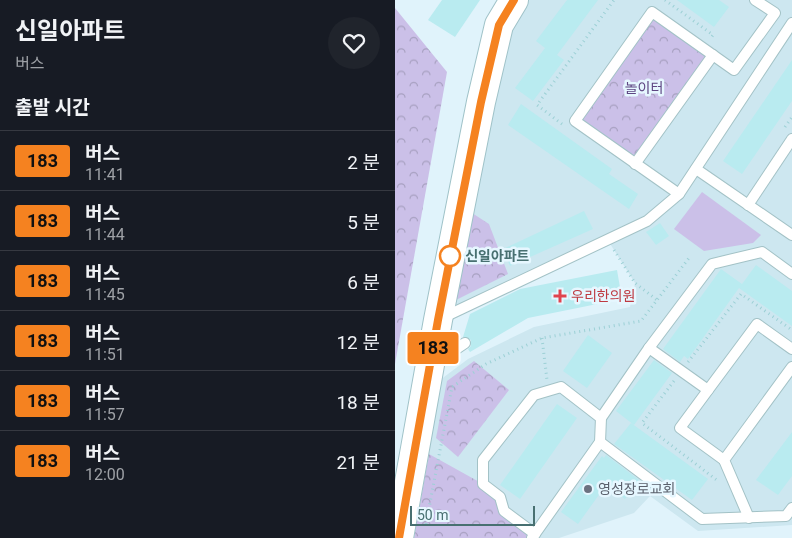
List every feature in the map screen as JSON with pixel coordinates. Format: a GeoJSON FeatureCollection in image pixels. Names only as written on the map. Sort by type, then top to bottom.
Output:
{"type":"FeatureCollection","features":[{"type":"Feature","properties":{"kind":"street"},"geometry":{"type":"LineString","coordinates":[[399,538],[438,320],[481,102],[499,25],[514,0]]}},
{"type":"Feature","properties":{"kind":"lane"},"geometry":{"type":"LineString","coordinates":[[679,194],[575,121],[652,12],[734,70],[775,13],[755,0]]}},
{"type":"Feature","properties":{"kind":"lane"},"geometry":{"type":"LineString","coordinates":[[438,320],[647,221],[679,194],[792,23]]}},
{"type":"Feature","properties":{"kind":"lane"},"geometry":{"type":"LineString","coordinates":[[635,164],[713,55]]}},
{"type":"Feature","properties":{"kind":"lane"},"geometry":{"type":"LineString","coordinates":[[748,205],[792,140]]}},
{"type":"Feature","properties":{"kind":"lane"},"geometry":{"type":"LineString","coordinates":[[696,169],[792,235]]}},
{"type":"Feature","properties":{"kind":"lane"},"geometry":{"type":"LineString","coordinates":[[601,418],[561,387],[548,390],[534,395],[483,460],[483,484],[500,497],[504,511],[534,536],[600,442],[601,418],[649,348],[712,264],[762,252],[792,274]]}},
{"type":"Feature","properties":{"kind":"lane"},"geometry":{"type":"LineString","coordinates":[[749,518],[724,460],[680,428],[757,324],[792,349]]}},
{"type":"Feature","properties":{"kind":"lane"},"geometry":{"type":"LineString","coordinates":[[429,368],[465,343]]}},
{"type":"Feature","properties":{"kind":"lane"},"geometry":{"type":"LineString","coordinates":[[649,348],[708,390]]}},
{"type":"Feature","properties":{"kind":"lane"},"geometry":{"type":"LineString","coordinates":[[724,460],[792,367]]}},
{"type":"Feature","properties":{"kind":"lane"},"geometry":{"type":"LineString","coordinates":[[600,442],[702,519],[786,516],[792,508]]}},
{"type":"Feature","properties":{"kind":"path"},"geometry":{"type":"LineString","coordinates":[[568,128],[537,105],[614,0]]}},
{"type":"Feature","properties":{"kind":"path"},"geometry":{"type":"LineString","coordinates":[[665,0],[713,35]]}},
{"type":"Feature","properties":{"kind":"path"},"geometry":{"type":"LineString","coordinates":[[611,245],[635,283],[657,300]]}},
{"type":"Feature","properties":{"kind":"path"},"geometry":{"type":"LineString","coordinates":[[425,528],[452,387],[486,364],[541,338],[641,321],[689,258]]}},
{"type":"Feature","properties":{"kind":"path"},"geometry":{"type":"LineString","coordinates":[[541,338],[548,390]]}},
{"type":"Feature","properties":{"kind":"shaded area"},"geometry":{"type":"Polygon","coordinates":[[[514,0],[792,0],[792,525],[698,531],[650,496],[634,513],[559,538],[540,538],[429,454],[440,380],[468,359],[534,327],[630,307],[635,283],[607,239],[439,316],[514,0]]]}},
{"type":"Feature","properties":{"kind":"green space"},"geometry":{"type":"Polygon","coordinates":[[[395,8],[447,72],[395,364],[395,8]]]}},
{"type":"Feature","properties":{"kind":"green space","name":"놀이터"},"geometry":{"type":"Polygon","coordinates":[[[652,12],[713,55],[635,164],[575,121],[652,12]]]}},
{"type":"Feature","properties":{"kind":"green space"},"geometry":{"type":"Polygon","coordinates":[[[702,192],[761,235],[753,243],[704,251],[674,229],[702,192]]]}},
{"type":"Feature","properties":{"kind":"green space"},"geometry":{"type":"Polygon","coordinates":[[[469,211],[489,224],[508,274],[450,303],[469,211]]]}},
{"type":"Feature","properties":{"kind":"green space"},"geometry":{"type":"Polygon","coordinates":[[[474,361],[509,390],[458,457],[436,438],[447,381],[474,361]]]}},
{"type":"Feature","properties":{"kind":"green space"},"geometry":{"type":"Polygon","coordinates":[[[429,454],[483,484],[500,497],[504,511],[532,538],[414,538],[429,454]]]}},
{"type":"Feature","properties":{"kind":"building"},"geometry":{"type":"Polygon","coordinates":[[[442,0],[480,0],[455,37],[428,20],[442,0]]]}},
{"type":"Feature","properties":{"kind":"building"},"geometry":{"type":"Polygon","coordinates":[[[567,0],[598,0],[557,55],[564,60],[533,101],[515,88],[545,48],[536,41],[567,0]]]}},
{"type":"Feature","properties":{"kind":"building"},"geometry":{"type":"Polygon","coordinates":[[[677,0],[719,0],[729,7],[714,27],[677,0]]]}},
{"type":"Feature","properties":{"kind":"building"},"geometry":{"type":"Polygon","coordinates":[[[792,60],[792,101],[742,174],[723,161],[792,60]]]}},
{"type":"Feature","properties":{"kind":"building"},"geometry":{"type":"Polygon","coordinates":[[[521,104],[612,169],[609,174],[638,194],[629,209],[508,125],[521,104]]]}},
{"type":"Feature","properties":{"kind":"building"},"geometry":{"type":"Polygon","coordinates":[[[584,211],[593,229],[510,266],[503,249],[584,211]]]}},
{"type":"Feature","properties":{"kind":"building"},"geometry":{"type":"Polygon","coordinates":[[[660,223],[669,236],[656,245],[646,232],[660,223]]]}},
{"type":"Feature","properties":{"kind":"building"},"geometry":{"type":"Polygon","coordinates":[[[756,265],[792,291],[792,326],[739,288],[688,359],[684,356],[680,362],[663,349],[721,269],[742,284],[756,265]]]}},
{"type":"Feature","properties":{"kind":"building"},"geometry":{"type":"Polygon","coordinates":[[[617,270],[622,299],[528,318],[470,352],[468,349],[471,346],[471,340],[463,337],[470,314],[520,289],[617,270]]]}},
{"type":"Feature","properties":{"kind":"building"},"geometry":{"type":"Polygon","coordinates":[[[588,335],[612,353],[587,388],[563,371],[588,335]]]}},
{"type":"Feature","properties":{"kind":"building"},"geometry":{"type":"Polygon","coordinates":[[[654,360],[672,373],[634,425],[616,411],[654,360]]]}},
{"type":"Feature","properties":{"kind":"building"},"geometry":{"type":"Polygon","coordinates":[[[557,404],[577,418],[520,499],[500,485],[557,404]]]}},
{"type":"Feature","properties":{"kind":"building"},"geometry":{"type":"Polygon","coordinates":[[[631,423],[708,479],[692,500],[614,444],[631,423]]]}},
{"type":"Feature","properties":{"kind":"building"},"geometry":{"type":"Polygon","coordinates":[[[792,432],[792,476],[778,495],[756,480],[792,432]]]}},
{"type":"Feature","properties":{"kind":"building"},"geometry":{"type":"Polygon","coordinates":[[[606,455],[639,480],[625,499],[606,485],[578,524],[561,512],[602,456],[604,458],[606,455]]]}},
{"type":"Feature","properties":{"kind":"bus line","name":"183"},"geometry":{"type":"LineString","coordinates":[[399,538],[438,320],[481,102],[499,25],[514,0]]}},
{"type":"Feature","properties":{"kind":"place","name":"신일아파트"},"geometry":{"type":"Point","coordinates":[450,256]}},
{"type":"Feature","properties":{"kind":"place","name":"우리한의원"},"geometry":{"type":"Point","coordinates":[560,296]}},
{"type":"Feature","properties":{"kind":"place","name":"영성장로교회"},"geometry":{"type":"Point","coordinates":[588,489]}}]}
